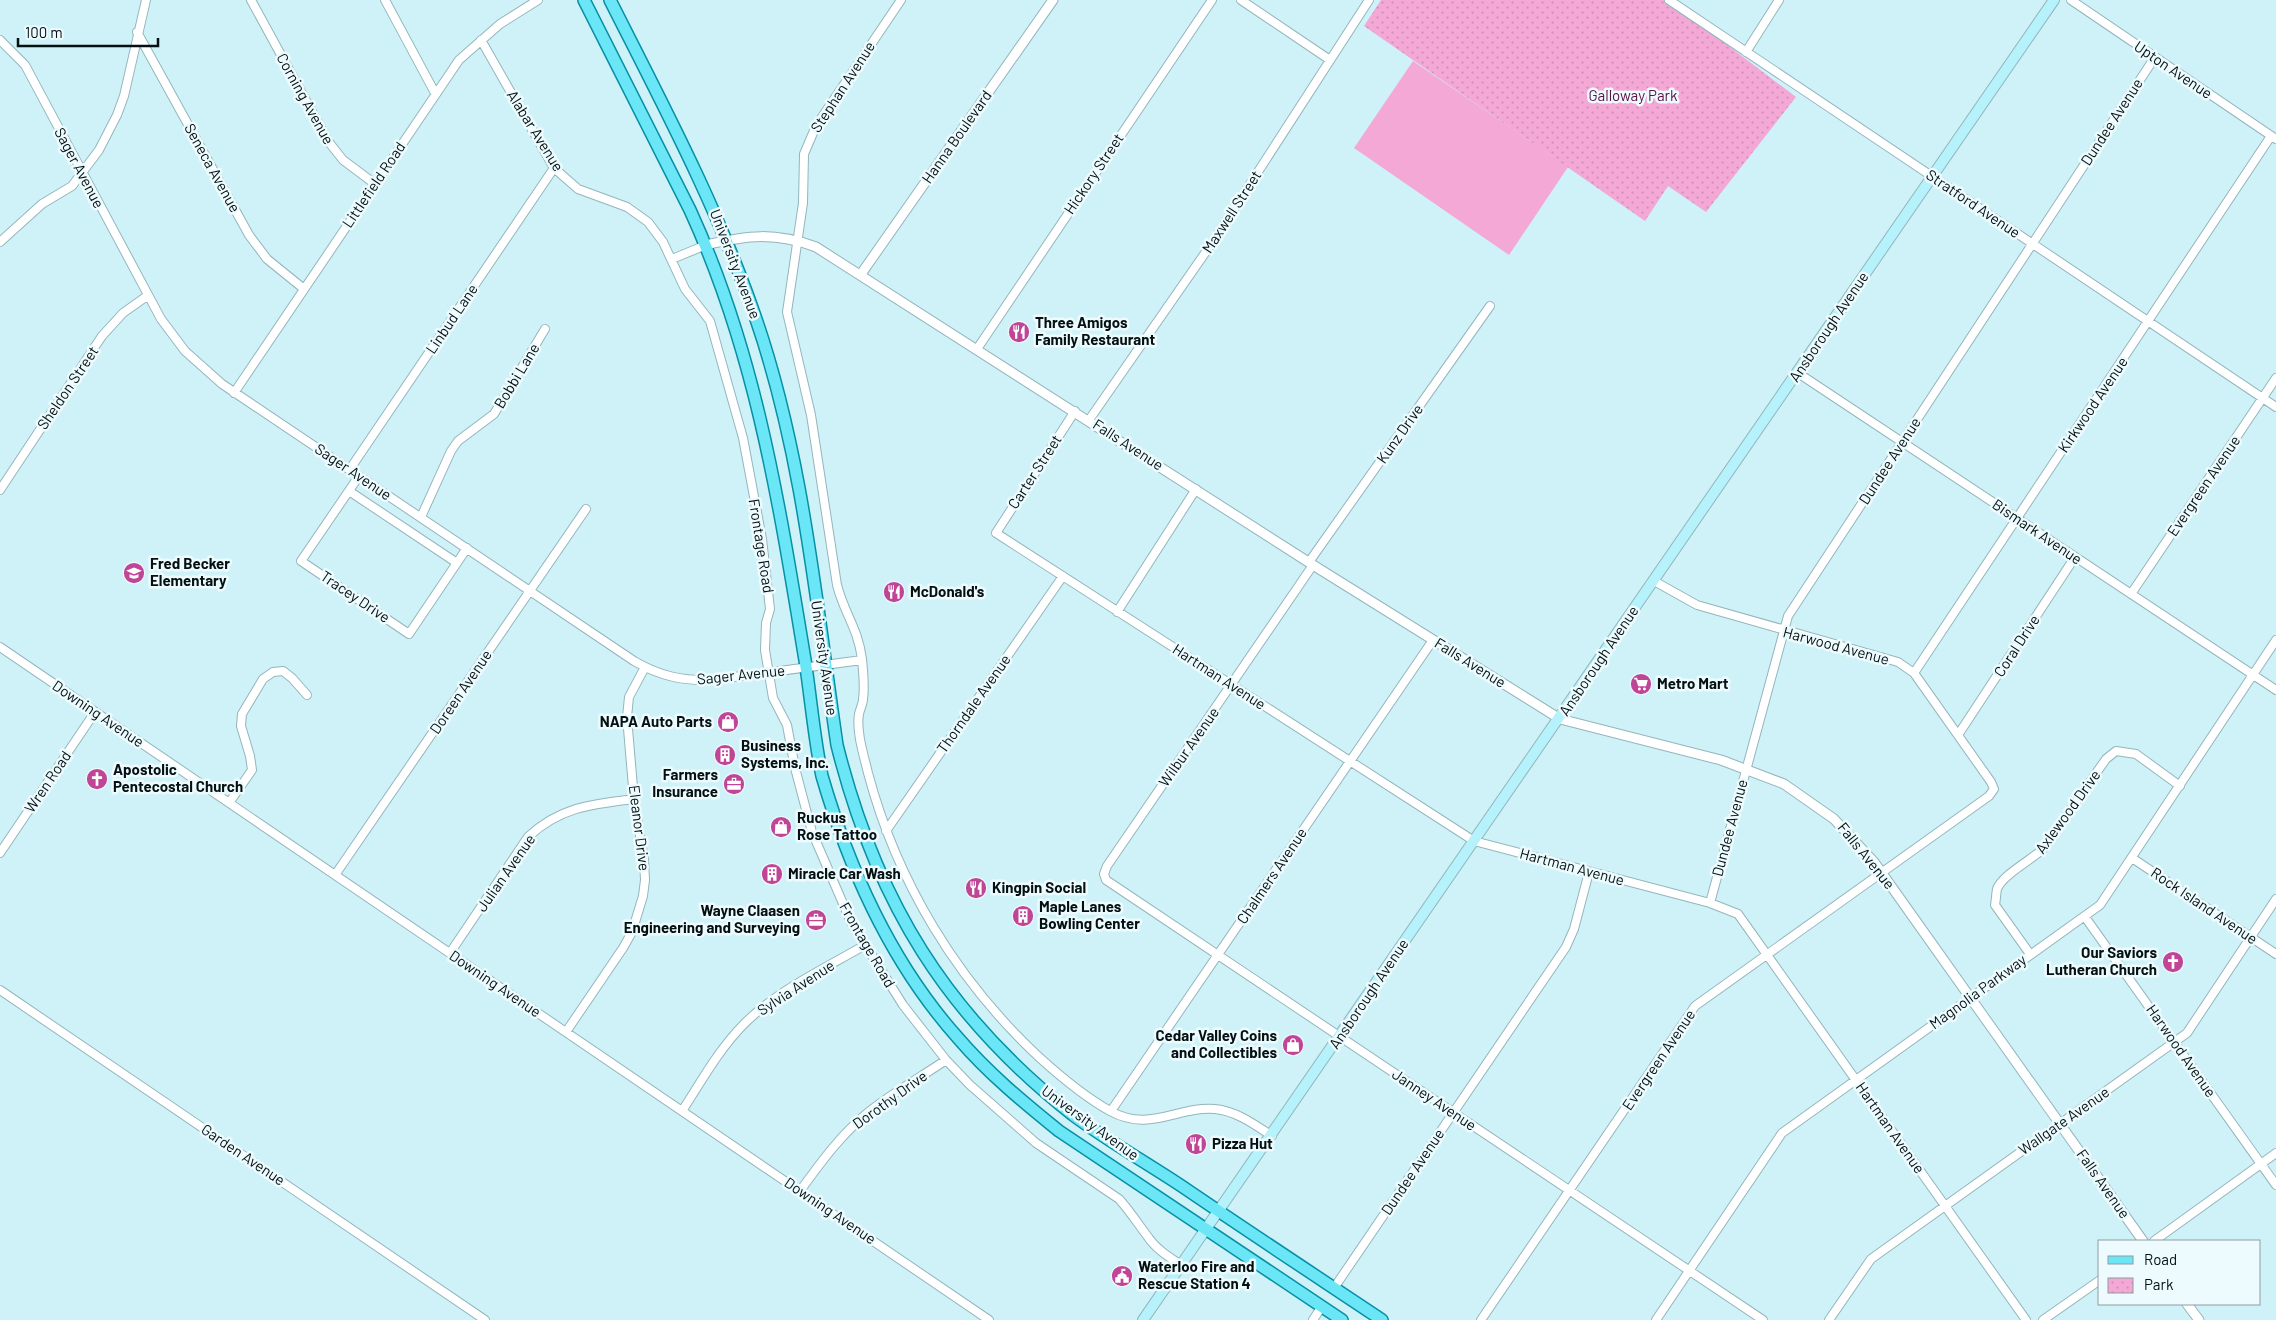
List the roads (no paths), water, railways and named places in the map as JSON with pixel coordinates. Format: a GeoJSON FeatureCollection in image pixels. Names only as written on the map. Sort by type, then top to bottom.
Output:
{"type":"FeatureCollection","features":[{"type":"Feature","properties":{"kind":"main road","name":"University Avenue"},"geometry":{"type":"LineString","coordinates":[[584,0],[706,245],[736,329],[761,418],[777,497],[806,668],[817,752],[834,818],[858,881],[874,914],[914,980],[957,1038],[1020,1099],[1059,1131],[1342,1320]]}},
{"type":"Feature","properties":{"kind":"main road","name":"University Avenue"},"geometry":{"type":"LineString","coordinates":[[610,0],[709,196],[757,320],[783,412],[801,497],[837,745],[865,839],[891,897],[927,961],[980,1030],[1027,1077],[1076,1116],[1382,1320]]}},
{"type":"Feature","properties":{"kind":"main road","name":"Ansborough Avenue"},"geometry":{"type":"LineString","coordinates":[[1143,1320],[1560,719],[2054,0]]}},
{"type":"Feature","properties":{"kind":"street"},"geometry":{"type":"LineString","coordinates":[[0,242],[42,204],[72,186],[102,144],[117,115],[128,79],[146,0]]}},
{"type":"Feature","properties":{"kind":"street","name":"Corning Avenue"},"geometry":{"type":"LineString","coordinates":[[251,0],[328,141],[343,160],[375,184]]}},
{"type":"Feature","properties":{"kind":"street"},"geometry":{"type":"LineString","coordinates":[[385,0],[435,93]]}},
{"type":"Feature","properties":{"kind":"street","name":"Littlefield Road"},"geometry":{"type":"LineString","coordinates":[[234,393],[459,60],[481,40],[520,10],[538,0]]}},
{"type":"Feature","properties":{"kind":"street","name":"Stephan Avenue"},"geometry":{"type":"LineString","coordinates":[[798,240],[803,203],[802,169],[809,140],[816,126],[902,0]]}},
{"type":"Feature","properties":{"kind":"street","name":"Hanna Boulevard"},"geometry":{"type":"LineString","coordinates":[[861,274],[1053,0]]}},
{"type":"Feature","properties":{"kind":"street","name":"Hickory Street"},"geometry":{"type":"LineString","coordinates":[[977,349],[1212,0]]}},
{"type":"Feature","properties":{"kind":"street"},"geometry":{"type":"LineString","coordinates":[[1241,0],[1330,60]]}},
{"type":"Feature","properties":{"kind":"street","name":"Maxwell Street"},"geometry":{"type":"LineString","coordinates":[[1089,420],[1212,243],[1369,0]]}},
{"type":"Feature","properties":{"kind":"street","name":"Stratford Avenue"},"geometry":{"type":"LineString","coordinates":[[1669,0],[2276,408]]}},
{"type":"Feature","properties":{"kind":"street"},"geometry":{"type":"LineString","coordinates":[[1746,52],[1779,0]]}},
{"type":"Feature","properties":{"kind":"street","name":"Upton Avenue"},"geometry":{"type":"LineString","coordinates":[[2071,0],[2274,138]]}},
{"type":"Feature","properties":{"kind":"street","name":"Seneca Avenue"},"geometry":{"type":"LineString","coordinates":[[138,32],[248,235],[267,259],[304,289]]}},
{"type":"Feature","properties":{"kind":"street","name":"Sager Avenue"},"geometry":{"type":"LineString","coordinates":[[0,40],[25,65],[148,296],[172,336],[185,351],[234,393],[645,667],[660,674],[688,681],[825,666],[862,660]]}},
{"type":"Feature","properties":{"kind":"street","name":"Alabar Avenue"},"geometry":{"type":"LineString","coordinates":[[481,40],[554,168],[578,189],[637,213],[657,231],[672,259]]}},
{"type":"Feature","properties":{"kind":"street","name":"Dundee Avenue"},"geometry":{"type":"LineString","coordinates":[[1710,903],[1788,616],[2155,57]]}},
{"type":"Feature","properties":{"kind":"street","name":"Kirkwood Avenue"},"geometry":{"type":"LineString","coordinates":[[1914,673],[2148,322],[2274,138]]}},
{"type":"Feature","properties":{"kind":"street","name":"Linbud Lane"},"geometry":{"type":"LineString","coordinates":[[350,470],[554,168]]}},
{"type":"Feature","properties":{"kind":"street","name":"Falls Avenue"},"geometry":{"type":"LineString","coordinates":[[672,259],[706,245],[764,235],[798,240],[816,247],[1311,563],[1560,719],[1746,768],[1784,784],[1819,806],[1849,832],[1882,873],[2142,1240]]}},
{"type":"Feature","properties":{"kind":"street"},"geometry":{"type":"LineString","coordinates":[[798,240],[787,298],[788,323],[811,415],[840,599],[855,626],[862,660],[864,687],[859,715],[868,772],[886,831],[925,913],[950,955],[1004,1023],[1050,1066],[1111,1111],[1140,1120],[1166,1118],[1212,1109],[1224,1110],[1244,1118],[1272,1136]]}},
{"type":"Feature","properties":{"kind":"street","name":"Frontage Road"},"geometry":{"type":"LineString","coordinates":[[672,259],[686,289],[710,321],[743,438],[762,539],[769,592],[770,609],[766,623],[765,650],[773,698],[787,725],[795,768],[812,832],[838,893],[865,945],[903,1005],[946,1060],[1000,1114],[1036,1143],[1119,1199],[1130,1210],[1148,1238],[1160,1250],[1181,1265]]}},
{"type":"Feature","properties":{"kind":"street","name":"Sheldon Street"},"geometry":{"type":"LineString","coordinates":[[0,490],[102,336],[123,313],[148,296]]}},
{"type":"Feature","properties":{"kind":"street","name":"Kunz Drive"},"geometry":{"type":"LineString","coordinates":[[1311,563],[1490,306]]}},
{"type":"Feature","properties":{"kind":"street","name":"Bobbi Lane"},"geometry":{"type":"LineString","coordinates":[[421,517],[458,441],[494,414],[545,329]]}},
{"type":"Feature","properties":{"kind":"street","name":"Bismark Avenue"},"geometry":{"type":"LineString","coordinates":[[1798,373],[2276,690]]}},
{"type":"Feature","properties":{"kind":"street","name":"Evergreen Avenue"},"geometry":{"type":"LineString","coordinates":[[2131,594],[2276,378]]}},
{"type":"Feature","properties":{"kind":"street","name":"Carter Street"},"geometry":{"type":"LineString","coordinates":[[996,533],[1075,411]]}},
{"type":"Feature","properties":{"kind":"street"},"geometry":{"type":"LineString","coordinates":[[359,476],[349,491],[457,563],[467,548]]}},
{"type":"Feature","properties":{"kind":"street"},"geometry":{"type":"LineString","coordinates":[[1117,612],[1196,489]]}},
{"type":"Feature","properties":{"kind":"street","name":"Tracey Drive"},"geometry":{"type":"LineString","coordinates":[[349,491],[301,561],[409,634],[457,563]]}},
{"type":"Feature","properties":{"kind":"street","name":"Doreen Avenue"},"geometry":{"type":"LineString","coordinates":[[335,875],[586,509]]}},
{"type":"Feature","properties":{"kind":"street","name":"Hartman Avenue"},"geometry":{"type":"LineString","coordinates":[[996,533],[1474,841],[1710,903],[1738,914],[2026,1320]]}},
{"type":"Feature","properties":{"kind":"street","name":"Coral Drive"},"geometry":{"type":"LineString","coordinates":[[1958,735],[2075,557]]}},
{"type":"Feature","properties":{"kind":"street","name":"Wilbur Avenue"},"geometry":{"type":"LineString","coordinates":[[1106,880],[1104,874],[1107,866],[1232,685],[1311,563]]}},
{"type":"Feature","properties":{"kind":"street","name":"Thorndale Avenue"},"geometry":{"type":"LineString","coordinates":[[886,831],[1063,576]]}},
{"type":"Feature","properties":{"kind":"street","name":"Harwood Avenue"},"geometry":{"type":"LineString","coordinates":[[1654,581],[1696,605],[1898,662],[1914,673],[1991,782],[1994,789]]}},
{"type":"Feature","properties":{"kind":"street","name":"Chalmers Avenue"},"geometry":{"type":"LineString","coordinates":[[1111,1111],[1433,640]]}},
{"type":"Feature","properties":{"kind":"street","name":"Magnolia Parkway"},"geometry":{"type":"LineString","coordinates":[[1656,1320],[1782,1134],[2100,905],[2276,640]]}},
{"type":"Feature","properties":{"kind":"street","name":"Downing Avenue"},"geometry":{"type":"LineString","coordinates":[[0,648],[990,1320]]}},
{"type":"Feature","properties":{"kind":"street","name":"Eleanor Drive"},"geometry":{"type":"LineString","coordinates":[[566,1032],[623,948],[638,915],[645,880],[634,799],[627,707],[632,688],[645,667]]}},
{"type":"Feature","properties":{"kind":"street"},"geometry":{"type":"LineString","coordinates":[[228,803],[252,770],[241,726],[242,714],[263,679],[273,672],[283,671],[307,695]]}},
{"type":"Feature","properties":{"kind":"street","name":"Wren Road"},"geometry":{"type":"LineString","coordinates":[[0,853],[95,712]]}},
{"type":"Feature","properties":{"kind":"street","name":"Axlewood Drive"},"geometry":{"type":"LineString","coordinates":[[2030,954],[1995,905],[1997,888],[2003,880],[2035,857],[2044,848],[2106,759],[2116,751],[2136,754],[2180,786]]}},
{"type":"Feature","properties":{"kind":"street","name":"Evergreen Avenue"},"geometry":{"type":"LineString","coordinates":[[1481,1320],[1695,1006],[1989,796],[1994,789]]}},
{"type":"Feature","properties":{"kind":"street","name":"Julian Avenue"},"geometry":{"type":"LineString","coordinates":[[450,954],[528,837],[542,823],[559,814],[593,804],[634,799]]}},
{"type":"Feature","properties":{"kind":"street","name":"Rock Island Avenue"},"geometry":{"type":"LineString","coordinates":[[2132,858],[2276,954]]}},
{"type":"Feature","properties":{"kind":"street","name":"Dundee Avenue"},"geometry":{"type":"LineString","coordinates":[[1334,1288],[1566,947],[1574,929],[1589,872]]}},
{"type":"Feature","properties":{"kind":"street","name":"Janney Avenue"},"geometry":{"type":"LineString","coordinates":[[1106,880],[1763,1320]]}},
{"type":"Feature","properties":{"kind":"street","name":"Wallgate Avenue"},"geometry":{"type":"LineString","coordinates":[[1829,1320],[1871,1259],[2187,1033],[2276,899]]}},
{"type":"Feature","properties":{"kind":"street","name":"Harwood Avenue"},"geometry":{"type":"LineString","coordinates":[[2085,916],[2276,1185]]}},
{"type":"Feature","properties":{"kind":"street","name":"Sylvia Avenue"},"geometry":{"type":"LineString","coordinates":[[682,1111],[730,1040],[756,1012],[787,990],[865,945]]}},
{"type":"Feature","properties":{"kind":"street","name":"Garden Avenue"},"geometry":{"type":"LineString","coordinates":[[0,990],[485,1320]]}},
{"type":"Feature","properties":{"kind":"street","name":"Dorothy Drive"},"geometry":{"type":"LineString","coordinates":[[800,1191],[826,1155],[854,1125],[876,1107],[946,1060]]}},
{"type":"Feature","properties":{"kind":"street"},"geometry":{"type":"LineString","coordinates":[[2155,1240],[2276,1153]]}},
{"type":"Feature","properties":{"kind":"street"},"geometry":{"type":"LineString","coordinates":[[2043,1320],[2098,1281]]}},
{"type":"Feature","properties":{"kind":"street"},"geometry":{"type":"LineString","coordinates":[[2188,1305],[2199,1320]]}},
{"type":"Feature","properties":{"kind":"street"},"geometry":{"type":"LineString","coordinates":[[1313,1320],[1322,1306]]}},
{"type":"Feature","properties":{"kind":"place","name":"Three Amigos Family Restaurant"},"geometry":{"type":"Point","coordinates":[1019,332]}},
{"type":"Feature","properties":{"kind":"place","name":"Fred Becker Elementary"},"geometry":{"type":"Point","coordinates":[134,573]}},
{"type":"Feature","properties":{"kind":"place","name":"McDonald's"},"geometry":{"type":"Point","coordinates":[894,592]}},
{"type":"Feature","properties":{"kind":"place","name":"Metro Mart"},"geometry":{"type":"Point","coordinates":[1641,684]}},
{"type":"Feature","properties":{"kind":"place","name":"NAPA Auto Parts"},"geometry":{"type":"Point","coordinates":[728,722]}},
{"type":"Feature","properties":{"kind":"place","name":"Business Systems, Inc."},"geometry":{"type":"Point","coordinates":[725,755]}},
{"type":"Feature","properties":{"kind":"place","name":"Apostolic Pentecostal Church"},"geometry":{"type":"Point","coordinates":[97,779]}},
{"type":"Feature","properties":{"kind":"place","name":"Farmers Insurance"},"geometry":{"type":"Point","coordinates":[734,784]}},
{"type":"Feature","properties":{"kind":"place","name":"Ruckus Rose Tattoo"},"geometry":{"type":"Point","coordinates":[781,827]}},
{"type":"Feature","properties":{"kind":"place","name":"Miracle Car Wash"},"geometry":{"type":"Point","coordinates":[772,874]}},
{"type":"Feature","properties":{"kind":"place","name":"Kingpin Social"},"geometry":{"type":"Point","coordinates":[976,888]}},
{"type":"Feature","properties":{"kind":"place","name":"Maple Lanes Bowling Center"},"geometry":{"type":"Point","coordinates":[1023,916]}},
{"type":"Feature","properties":{"kind":"place","name":"Wayne Claasen Engineering and Surveying"},"geometry":{"type":"Point","coordinates":[816,920]}},
{"type":"Feature","properties":{"kind":"place","name":"Our Saviors Lutheran Church"},"geometry":{"type":"Point","coordinates":[2173,962]}},
{"type":"Feature","properties":{"kind":"place","name":"Cedar Valley Coins and Collectibles"},"geometry":{"type":"Point","coordinates":[1293,1045]}},
{"type":"Feature","properties":{"kind":"place","name":"Pizza Hut"},"geometry":{"type":"Point","coordinates":[1196,1144]}},
{"type":"Feature","properties":{"kind":"place","name":"Waterloo Fire and Rescue Station 4"},"geometry":{"type":"Point","coordinates":[1122,1276]}},
{"type":"Feature","properties":{"kind":"park label","name":"Galloway Park"},"geometry":{"type":"Point","coordinates":[1633,96]}}]}
